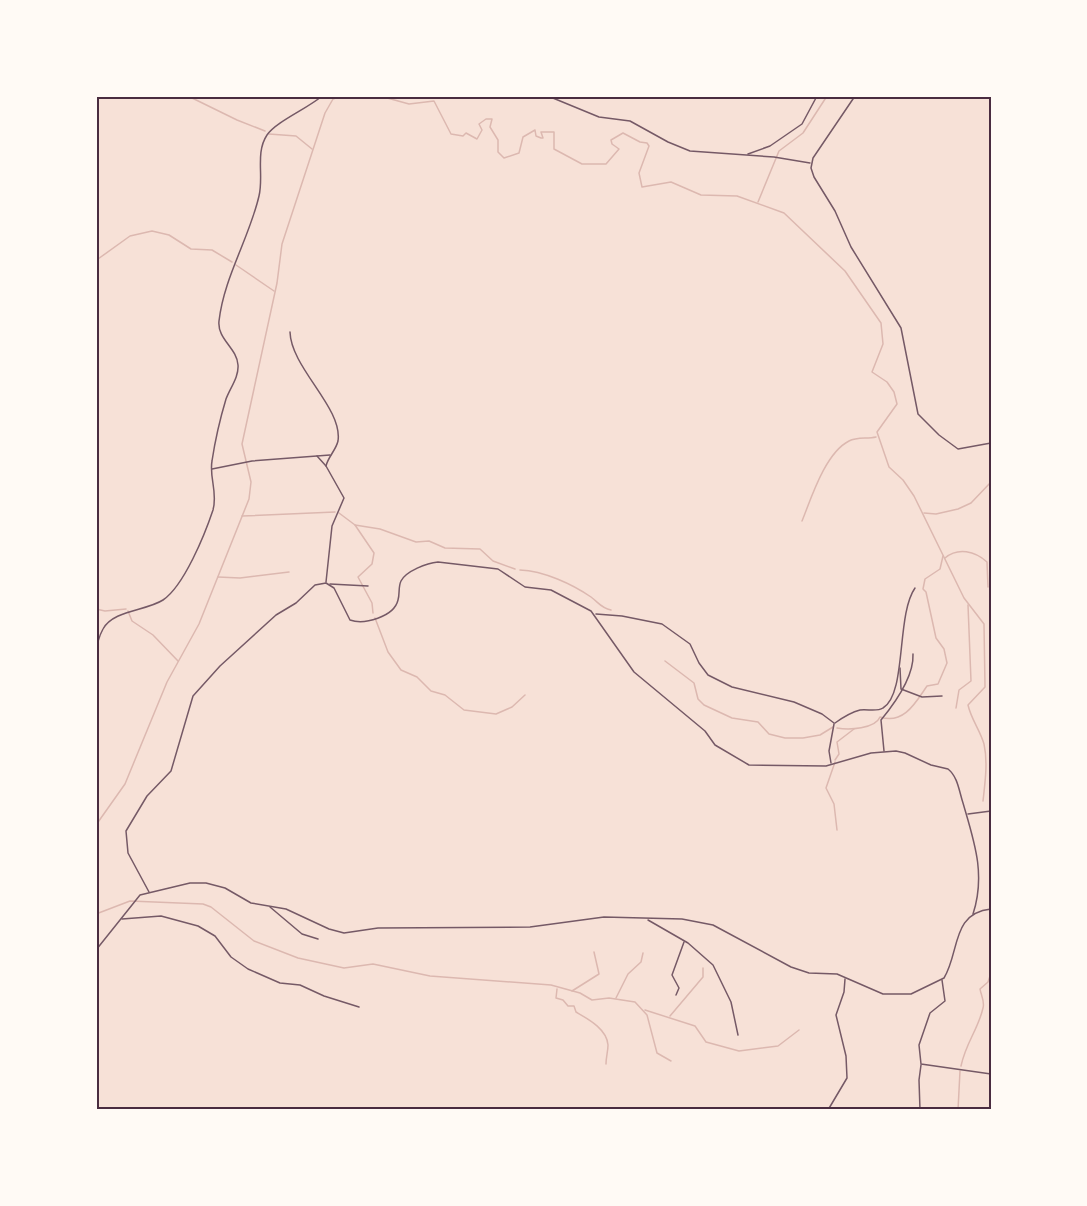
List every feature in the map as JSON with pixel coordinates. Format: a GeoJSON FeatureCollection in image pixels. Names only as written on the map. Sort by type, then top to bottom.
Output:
{"type":"FeatureCollection","features":[{"type":"Feature","properties":{"kind":"street"},"geometry":{"type":"LineString","coordinates":[[96,718],[99,703],[96,657],[101,632],[111,620],[163,600],[179,581],[198,546],[215,501],[216,489],[211,469],[226,401],[238,369],[236,357],[220,333],[219,318],[230,277],[260,196],[261,145],[277,125],[300,113],[322,96]]}},
{"type":"Feature","properties":{"kind":"street"},"geometry":{"type":"LineString","coordinates":[[548,96],[599,117],[630,121],[683,149],[780,157],[811,163]]}},
{"type":"Feature","properties":{"kind":"street"},"geometry":{"type":"LineString","coordinates":[[744,155],[770,146],[802,124],[817,96]]}},
{"type":"Feature","properties":{"kind":"street"},"geometry":{"type":"LineString","coordinates":[[855,96],[811,163],[814,177],[835,212],[851,247],[901,328],[914,400],[920,417],[958,449],[991,443]]}},
{"type":"Feature","properties":{"kind":"street"},"geometry":{"type":"LineString","coordinates":[[290,332],[293,353],[327,406],[336,427],[338,443],[326,466]]}},
{"type":"Feature","properties":{"kind":"street"},"geometry":{"type":"LineString","coordinates":[[211,469],[245,462],[330,455]]}},
{"type":"Feature","properties":{"kind":"street"},"geometry":{"type":"LineString","coordinates":[[317,456],[326,466],[344,498],[331,532],[326,583]]}},
{"type":"Feature","properties":{"kind":"street"},"geometry":{"type":"LineString","coordinates":[[326,583],[335,590],[346,617],[352,621],[361,621],[381,616],[392,609],[398,601],[402,579],[428,564],[438,562],[485,566],[500,570],[525,587],[551,590],[596,614],[622,616],[662,624],[690,644],[697,661],[708,675],[732,687],[794,702],[822,714],[834,723]]}},
{"type":"Feature","properties":{"kind":"street"},"geometry":{"type":"LineString","coordinates":[[149,892],[128,853],[126,831],[147,796],[171,771],[193,696],[220,666],[276,615],[296,603],[315,585],[326,583],[368,586]]}},
{"type":"Feature","properties":{"kind":"street"},"geometry":{"type":"LineString","coordinates":[[834,723],[858,711],[879,710],[886,706],[899,667],[906,608],[915,588]]}},
{"type":"Feature","properties":{"kind":"street"},"geometry":{"type":"LineString","coordinates":[[96,950],[135,899],[149,892],[190,883],[206,883],[225,888],[251,903],[290,910],[329,929],[344,933],[378,928],[530,927],[604,917],[648,920],[682,919],[711,924],[791,968],[809,973],[837,974],[870,991],[899,996],[915,993],[942,980],[947,973],[958,930],[973,914],[980,893],[975,840],[956,779],[948,769],[931,765],[902,752],[884,752],[832,765],[755,766],[715,745],[705,731],[634,672],[596,614]]}},
{"type":"Feature","properties":{"kind":"street"},"geometry":{"type":"LineString","coordinates":[[884,752],[881,720],[891,709],[912,672],[913,654]]}},
{"type":"Feature","properties":{"kind":"street"},"geometry":{"type":"LineString","coordinates":[[899,667],[901,689]]}},
{"type":"Feature","properties":{"kind":"street"},"geometry":{"type":"LineString","coordinates":[[901,689],[922,696],[942,696]]}},
{"type":"Feature","properties":{"kind":"street"},"geometry":{"type":"LineString","coordinates":[[832,765],[829,751],[834,723]]}},
{"type":"Feature","properties":{"kind":"street"},"geometry":{"type":"LineString","coordinates":[[967,814],[991,812]]}},
{"type":"Feature","properties":{"kind":"street"},"geometry":{"type":"LineString","coordinates":[[270,906],[303,934],[318,939]]}},
{"type":"Feature","properties":{"kind":"street"},"geometry":{"type":"LineString","coordinates":[[973,914],[991,909]]}},
{"type":"Feature","properties":{"kind":"street"},"geometry":{"type":"LineString","coordinates":[[121,919],[161,915],[198,926],[215,936],[231,957],[248,969],[279,983],[300,985],[327,998],[359,1007]]}},
{"type":"Feature","properties":{"kind":"street"},"geometry":{"type":"LineString","coordinates":[[648,920],[684,941],[714,966],[731,1002],[738,1035]]}},
{"type":"Feature","properties":{"kind":"street"},"geometry":{"type":"LineString","coordinates":[[676,995],[679,988],[672,975],[684,941]]}},
{"type":"Feature","properties":{"kind":"street"},"geometry":{"type":"LineString","coordinates":[[828,1110],[847,1078],[846,1056],[836,1015],[844,992],[845,978]]}},
{"type":"Feature","properties":{"kind":"street"},"geometry":{"type":"LineString","coordinates":[[920,1110],[919,1045],[929,1015],[945,1001],[942,980]]}},
{"type":"Feature","properties":{"kind":"street"},"geometry":{"type":"LineString","coordinates":[[921,1064],[991,1073]]}},
{"type":"Feature","properties":{"kind":"waterway"},"geometry":{"type":"LineString","coordinates":[[188,96],[265,131]]}},
{"type":"Feature","properties":{"kind":"waterway"},"geometry":{"type":"LineString","coordinates":[[96,825],[125,784],[167,682],[199,624],[249,499],[251,482],[242,444],[277,283],[282,244],[325,113],[333,99],[341,96]]}},
{"type":"Feature","properties":{"kind":"waterway"},"geometry":{"type":"LineString","coordinates":[[380,96],[409,104],[434,101],[451,134],[463,136],[466,133],[477,139],[482,130],[479,124],[486,119],[492,119],[490,127],[498,140],[498,152],[504,158],[519,153],[523,137],[535,130],[536,136],[541,138],[543,138],[541,132],[554,132],[554,149],[582,164],[606,164],[619,149],[612,144],[611,140],[623,133],[649,146],[639,173],[642,187],[671,182],[701,195],[737,196],[784,213],[845,271],[881,323],[883,344],[872,372],[887,382],[894,392],[897,404],[877,432],[889,467],[903,480],[914,496],[964,598],[984,624],[985,687],[968,705],[984,744],[986,772],[983,801]]}},
{"type":"Feature","properties":{"kind":"waterway"},"geometry":{"type":"LineString","coordinates":[[758,202],[779,151],[803,133],[827,96]]}},
{"type":"Feature","properties":{"kind":"waterway"},"geometry":{"type":"LineString","coordinates":[[269,134],[296,136],[312,149]]}},
{"type":"Feature","properties":{"kind":"waterway"},"geometry":{"type":"LineString","coordinates":[[98,259],[130,236],[152,231],[169,235],[191,249],[212,250],[232,262]]}},
{"type":"Feature","properties":{"kind":"waterway"},"geometry":{"type":"LineString","coordinates":[[236,265],[274,291]]}},
{"type":"Feature","properties":{"kind":"waterway"},"geometry":{"type":"LineString","coordinates":[[802,521],[820,477],[840,447],[855,439],[876,437]]}},
{"type":"Feature","properties":{"kind":"waterway"},"geometry":{"type":"LineString","coordinates":[[924,513],[936,514],[958,509],[971,503],[991,482]]}},
{"type":"Feature","properties":{"kind":"waterway"},"geometry":{"type":"LineString","coordinates":[[242,516],[335,512]]}},
{"type":"Feature","properties":{"kind":"waterway"},"geometry":{"type":"LineString","coordinates":[[339,513],[355,525],[374,553],[372,564],[358,577],[372,603],[373,613]]}},
{"type":"Feature","properties":{"kind":"waterway"},"geometry":{"type":"LineString","coordinates":[[355,525],[380,529],[416,542],[429,541],[445,548],[480,549],[493,561],[515,569]]}},
{"type":"Feature","properties":{"kind":"waterway"},"geometry":{"type":"LineString","coordinates":[[945,558],[955,552],[972,553],[982,558],[987,562],[988,587]]}},
{"type":"Feature","properties":{"kind":"waterway"},"geometry":{"type":"LineString","coordinates":[[837,728],[861,728],[873,724],[880,717],[888,719],[903,715],[914,705],[927,686],[938,684],[947,663],[944,649],[936,638],[926,592],[923,589],[925,579],[940,569],[943,556]]}},
{"type":"Feature","properties":{"kind":"waterway"},"geometry":{"type":"LineString","coordinates":[[520,570],[539,573],[567,583],[591,597],[602,607],[611,610]]}},
{"type":"Feature","properties":{"kind":"waterway"},"geometry":{"type":"LineString","coordinates":[[218,577],[240,578],[289,572]]}},
{"type":"Feature","properties":{"kind":"waterway"},"geometry":{"type":"LineString","coordinates":[[956,708],[959,690],[971,681],[968,605]]}},
{"type":"Feature","properties":{"kind":"waterway"},"geometry":{"type":"LineString","coordinates":[[96,609],[105,611],[126,609]]}},
{"type":"Feature","properties":{"kind":"waterway"},"geometry":{"type":"LineString","coordinates":[[128,611],[132,621],[153,635],[178,661]]}},
{"type":"Feature","properties":{"kind":"waterway"},"geometry":{"type":"LineString","coordinates":[[375,618],[388,652],[401,670],[417,677],[431,691],[445,695],[464,710],[496,714],[512,707],[525,695]]}},
{"type":"Feature","properties":{"kind":"waterway"},"geometry":{"type":"LineString","coordinates":[[665,661],[694,683],[698,699],[704,705],[732,718],[758,722],[769,734],[785,738],[803,738],[820,735],[833,727]]}},
{"type":"Feature","properties":{"kind":"waterway"},"geometry":{"type":"LineString","coordinates":[[835,760],[839,754],[837,742],[854,729]]}},
{"type":"Feature","properties":{"kind":"waterway"},"geometry":{"type":"LineString","coordinates":[[835,762],[826,788],[834,804],[837,830]]}},
{"type":"Feature","properties":{"kind":"waterway"},"geometry":{"type":"LineString","coordinates":[[96,914],[130,901],[203,904],[211,907],[254,941],[298,958],[344,968],[373,964],[430,976],[551,985],[580,993],[592,1000],[609,998],[635,1002],[647,1015],[657,1053],[671,1061]]}},
{"type":"Feature","properties":{"kind":"waterway"},"geometry":{"type":"LineString","coordinates":[[572,991],[599,974],[594,952]]}},
{"type":"Feature","properties":{"kind":"waterway"},"geometry":{"type":"LineString","coordinates":[[616,998],[628,974],[641,962],[643,953]]}},
{"type":"Feature","properties":{"kind":"waterway"},"geometry":{"type":"LineString","coordinates":[[670,1016],[703,977],[703,968]]}},
{"type":"Feature","properties":{"kind":"waterway"},"geometry":{"type":"LineString","coordinates":[[961,1066],[983,1008],[980,989],[988,982],[991,973]]}},
{"type":"Feature","properties":{"kind":"waterway"},"geometry":{"type":"LineString","coordinates":[[557,989],[556,998],[563,1000],[568,1006],[574,1006],[576,1012],[601,1029],[608,1045],[606,1064]]}},
{"type":"Feature","properties":{"kind":"waterway"},"geometry":{"type":"LineString","coordinates":[[645,1010],[695,1026],[706,1042],[739,1051],[778,1046],[799,1030]]}},
{"type":"Feature","properties":{"kind":"waterway"},"geometry":{"type":"LineString","coordinates":[[958,1110],[960,1071]]}}]}
